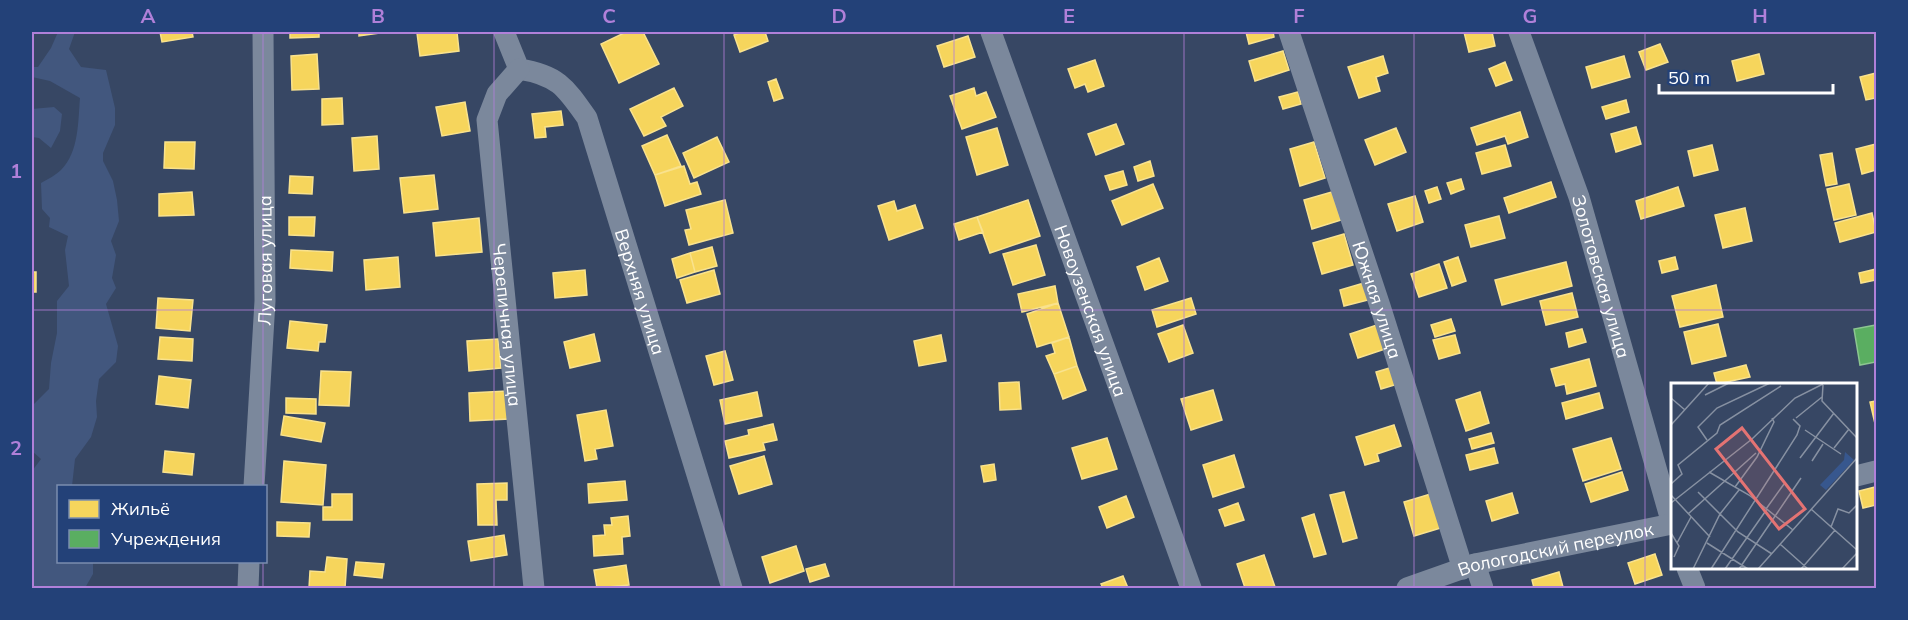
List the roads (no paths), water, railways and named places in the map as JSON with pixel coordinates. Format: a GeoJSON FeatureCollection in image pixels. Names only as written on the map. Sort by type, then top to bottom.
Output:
{"type":"FeatureCollection","features":[{"type":"Feature","properties":{"kind":"street","name":"Луговая улица"},"geometry":{"type":"LineString","coordinates":[[254,485],[265,302],[263,32]]}},
{"type":"Feature","properties":{"kind":"street"},"geometry":{"type":"LineString","coordinates":[[504,32],[519,69]]}},
{"type":"Feature","properties":{"kind":"street","name":"Новоузенская улица"},"geometry":{"type":"LineString","coordinates":[[991,32],[1191,588]]}},
{"type":"Feature","properties":{"kind":"street","name":"Южная улица"},"geometry":{"type":"LineString","coordinates":[[1289,32],[1469,566],[1483,588]]}},
{"type":"Feature","properties":{"kind":"street","name":"Золотовская улица"},"geometry":{"type":"LineString","coordinates":[[1520,32],[1579,196],[1671,520]]}},
{"type":"Feature","properties":{"kind":"street","name":"Черепичная улица"},"geometry":{"type":"LineString","coordinates":[[519,69],[497,94],[487,120],[534,588]]}},
{"type":"Feature","properties":{"kind":"street","name":"Верхняя улица"},"geometry":{"type":"LineString","coordinates":[[519,69],[537,72],[566,88],[587,118],[732,588]]}},
{"type":"Feature","properties":{"kind":"street"},"geometry":{"type":"LineString","coordinates":[[1857,476],[1876,471]]}},
{"type":"Feature","properties":{"kind":"street","name":"Вологодский переулок"},"geometry":{"type":"LineString","coordinates":[[1407,588],[1469,566],[1671,524]]}},
{"type":"Feature","properties":{"kind":"street"},"geometry":{"type":"LineString","coordinates":[[248,588],[249,563]]}},
{"type":"Feature","properties":{"kind":"street"},"geometry":{"type":"LineString","coordinates":[[1689,569],[1695,588]]}},
{"type":"Feature","properties":{"kind":"water"},"geometry":{"type":"Polygon","coordinates":[[[58,32],[75,32],[69,49],[81,67],[106,70],[115,108],[115,125],[103,153],[103,161],[113,181],[119,221],[111,241],[116,255],[112,278],[116,288],[106,304],[118,346],[116,362],[99,379],[96,401],[97,417],[91,437],[75,459],[72,485],[57,485],[57,563],[93,563],[93,574],[85,588],[32,588],[34,556],[32,471],[41,459],[32,451],[32,406],[49,389],[57,333],[57,301],[69,286],[65,250],[68,236],[49,227],[50,218],[42,209],[41,183],[61,170],[71,155],[78,127],[80,98],[50,81],[32,77],[32,67],[38,67],[51,48],[58,32]]]}},
{"type":"Feature","properties":{"kind":"water"},"geometry":{"type":"Polygon","coordinates":[[[54,107],[62,114],[60,131],[51,148],[39,138],[32,137],[32,109],[54,107]]]}}]}
